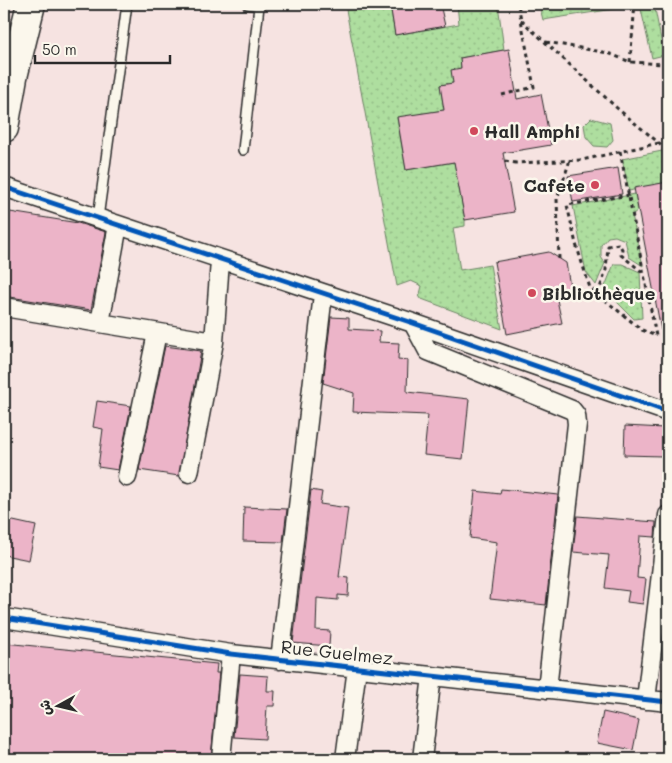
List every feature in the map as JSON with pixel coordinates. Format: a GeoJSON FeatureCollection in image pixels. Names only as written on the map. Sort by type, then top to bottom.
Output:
{"type":"FeatureCollection","features":[{"type":"Feature","properties":{"kind":"main road"},"geometry":{"type":"LineString","coordinates":[[4,128],[8,66],[31,4]]}},
{"type":"Feature","properties":{"kind":"street"},"geometry":{"type":"LineString","coordinates":[[4,187],[118,224],[220,261],[413,323],[668,412]]}},
{"type":"Feature","properties":{"kind":"street"},"geometry":{"type":"LineString","coordinates":[[100,323],[118,224]]}},
{"type":"Feature","properties":{"kind":"street"},"geometry":{"type":"LineString","coordinates":[[189,473],[214,342],[220,261]]}},
{"type":"Feature","properties":{"kind":"street"},"geometry":{"type":"LineString","coordinates":[[280,660],[323,294]]}},
{"type":"Feature","properties":{"kind":"street"},"geometry":{"type":"LineString","coordinates":[[4,307],[214,342]]}},
{"type":"Feature","properties":{"kind":"street"},"geometry":{"type":"LineString","coordinates":[[413,323],[428,351],[572,410],[576,415],[576,434],[547,689]]}},
{"type":"Feature","properties":{"kind":"street"},"geometry":{"type":"LineString","coordinates":[[127,477],[157,333]]}},
{"type":"Feature","properties":{"kind":"street"},"geometry":{"type":"LineString","coordinates":[[646,700],[668,515]]}},
{"type":"Feature","properties":{"kind":"street","name":"Rue Guelmez"},"geometry":{"type":"LineString","coordinates":[[4,618],[231,654],[668,702]]}},
{"type":"Feature","properties":{"kind":"street"},"geometry":{"type":"LineString","coordinates":[[221,759],[231,654]]}},
{"type":"Feature","properties":{"kind":"street"},"geometry":{"type":"LineString","coordinates":[[345,759],[357,668]]}},
{"type":"Feature","properties":{"kind":"street"},"geometry":{"type":"LineString","coordinates":[[422,759],[432,676]]}},
{"type":"Feature","properties":{"kind":"lane"},"geometry":{"type":"LineString","coordinates":[[98,218],[127,4]]}},
{"type":"Feature","properties":{"kind":"lane"},"geometry":{"type":"LineString","coordinates":[[243,150],[259,6],[247,4]]}},
{"type":"Feature","properties":{"kind":"path"},"geometry":{"type":"LineString","coordinates":[[502,95],[534,87],[518,4]]}},
{"type":"Feature","properties":{"kind":"path"},"geometry":{"type":"LineString","coordinates":[[630,62],[635,4]]}},
{"type":"Feature","properties":{"kind":"path"},"geometry":{"type":"LineString","coordinates":[[521,20],[659,142],[668,156]]}},
{"type":"Feature","properties":{"kind":"path"},"geometry":{"type":"LineString","coordinates":[[545,42],[608,53],[630,62],[665,64]]}},
{"type":"Feature","properties":{"kind":"path"},"geometry":{"type":"LineString","coordinates":[[505,161],[516,163],[582,160],[659,142],[668,145]]}},
{"type":"Feature","properties":{"kind":"path"},"geometry":{"type":"LineString","coordinates":[[620,151],[630,196],[656,336],[642,330],[590,288],[576,244],[567,205],[630,196]]}},
{"type":"Feature","properties":{"kind":"path"},"geometry":{"type":"LineString","coordinates":[[559,259],[557,198],[570,160]]}},
{"type":"Feature","properties":{"kind":"path"},"geometry":{"type":"LineString","coordinates":[[598,294],[606,270],[608,246],[619,244],[622,249],[621,255],[645,274]]}},
{"type":"Feature","properties":{"kind":"green space"},"geometry":{"type":"Polygon","coordinates":[[[345,4],[390,4],[395,35],[459,24],[457,4],[498,4],[504,50],[460,58],[461,68],[453,83],[440,85],[444,110],[397,118],[406,170],[454,162],[465,220],[465,226],[453,228],[460,270],[490,265],[502,329],[419,298],[422,286],[411,281],[397,286],[345,4]]]}},
{"type":"Feature","properties":{"kind":"green space"},"geometry":{"type":"Polygon","coordinates":[[[564,4],[654,4],[664,55],[652,58],[640,5],[543,20],[540,8],[564,4]]]}},
{"type":"Feature","properties":{"kind":"green space"},"geometry":{"type":"Polygon","coordinates":[[[591,118],[610,123],[613,140],[607,147],[594,146],[586,137],[584,125],[591,118]]]}},
{"type":"Feature","properties":{"kind":"green space"},"geometry":{"type":"Polygon","coordinates":[[[662,151],[668,171],[668,182],[629,191],[622,159],[662,151]]]}},
{"type":"Feature","properties":{"kind":"green space"},"geometry":{"type":"Polygon","coordinates":[[[635,194],[638,210],[632,215],[643,266],[629,257],[625,240],[615,236],[608,237],[601,245],[601,257],[605,263],[596,285],[586,272],[573,206],[635,194]]]}},
{"type":"Feature","properties":{"kind":"green space"},"geometry":{"type":"Polygon","coordinates":[[[614,264],[622,264],[640,272],[642,318],[634,319],[604,289],[614,264]]]}},
{"type":"Feature","properties":{"kind":"building"},"geometry":{"type":"Polygon","coordinates":[[[390,4],[440,4],[445,26],[395,35],[390,4]]]}},
{"type":"Feature","properties":{"kind":"building","name":"Hall Amphi"},"geometry":{"type":"Polygon","coordinates":[[[509,49],[517,99],[541,94],[551,145],[503,153],[514,212],[465,220],[454,162],[406,170],[397,117],[444,110],[440,85],[453,83],[451,70],[461,68],[460,58],[509,49]]]}},
{"type":"Feature","properties":{"kind":"building","name":"Cafete"},"geometry":{"type":"Polygon","coordinates":[[[618,168],[622,194],[573,202],[568,176],[618,168]]]}},
{"type":"Feature","properties":{"kind":"building"},"geometry":{"type":"Polygon","coordinates":[[[668,182],[668,330],[661,330],[634,188],[668,182]]]}},
{"type":"Feature","properties":{"kind":"building"},"geometry":{"type":"Polygon","coordinates":[[[10,212],[78,223],[106,232],[91,310],[4,296],[4,228],[8,228],[10,212]]]}},
{"type":"Feature","properties":{"kind":"building","name":"Bibliothèque"},"geometry":{"type":"Polygon","coordinates":[[[549,252],[566,263],[571,292],[556,295],[562,323],[507,334],[494,262],[549,252]]]}},
{"type":"Feature","properties":{"kind":"building"},"geometry":{"type":"Polygon","coordinates":[[[331,317],[349,318],[349,329],[380,331],[379,342],[399,343],[398,359],[408,360],[407,392],[469,399],[463,459],[424,455],[428,415],[353,412],[354,393],[323,383],[331,317]]]}},
{"type":"Feature","properties":{"kind":"building"},"geometry":{"type":"Polygon","coordinates":[[[165,346],[201,351],[179,476],[139,470],[165,346]]]}},
{"type":"Feature","properties":{"kind":"building"},"geometry":{"type":"Polygon","coordinates":[[[97,401],[131,406],[118,470],[98,467],[103,429],[93,427],[97,401]]]}},
{"type":"Feature","properties":{"kind":"building"},"geometry":{"type":"Polygon","coordinates":[[[625,426],[664,428],[663,456],[624,455],[625,426]]]}},
{"type":"Feature","properties":{"kind":"building"},"geometry":{"type":"Polygon","coordinates":[[[501,489],[558,495],[546,605],[490,599],[497,542],[470,538],[475,491],[500,494],[501,489]]]}},
{"type":"Feature","properties":{"kind":"building"},"geometry":{"type":"Polygon","coordinates":[[[311,490],[322,492],[320,504],[348,508],[339,577],[349,578],[348,596],[338,595],[338,600],[317,598],[316,630],[330,631],[329,646],[293,643],[311,490]]]}},
{"type":"Feature","properties":{"kind":"building"},"geometry":{"type":"Polygon","coordinates":[[[244,507],[287,509],[283,542],[243,541],[244,507]]]}},
{"type":"Feature","properties":{"kind":"building"},"geometry":{"type":"Polygon","coordinates":[[[577,516],[656,522],[655,537],[640,536],[637,578],[646,579],[643,604],[627,602],[629,591],[605,588],[609,555],[573,552],[577,516]]]}},
{"type":"Feature","properties":{"kind":"building"},"geometry":{"type":"Polygon","coordinates":[[[4,519],[36,526],[29,560],[4,555],[4,519]]]}},
{"type":"Feature","properties":{"kind":"building"},"geometry":{"type":"Polygon","coordinates":[[[4,643],[217,664],[216,673],[219,673],[211,759],[4,759],[4,643]]]}},
{"type":"Feature","properties":{"kind":"building"},"geometry":{"type":"Polygon","coordinates":[[[240,674],[268,676],[267,691],[275,691],[274,706],[267,706],[265,739],[234,737],[240,674]]]}},
{"type":"Feature","properties":{"kind":"building"},"geometry":{"type":"Polygon","coordinates":[[[603,712],[639,720],[633,750],[597,743],[603,712]]]}},
{"type":"Feature","properties":{"kind":"cycle path"},"geometry":{"type":"LineString","coordinates":[[4,187],[413,323],[668,412]]}},
{"type":"Feature","properties":{"kind":"cycle path"},"geometry":{"type":"LineString","coordinates":[[4,618],[231,654],[668,702]]}},
{"type":"Feature","properties":{"kind":"place","name":"Hall Amphi"},"geometry":{"type":"Point","coordinates":[474,131]}},
{"type":"Feature","properties":{"kind":"place","name":"Cafete"},"geometry":{"type":"Point","coordinates":[595,185]}},
{"type":"Feature","properties":{"kind":"place","name":"Bibliothèque"},"geometry":{"type":"Point","coordinates":[532,293]}}]}
